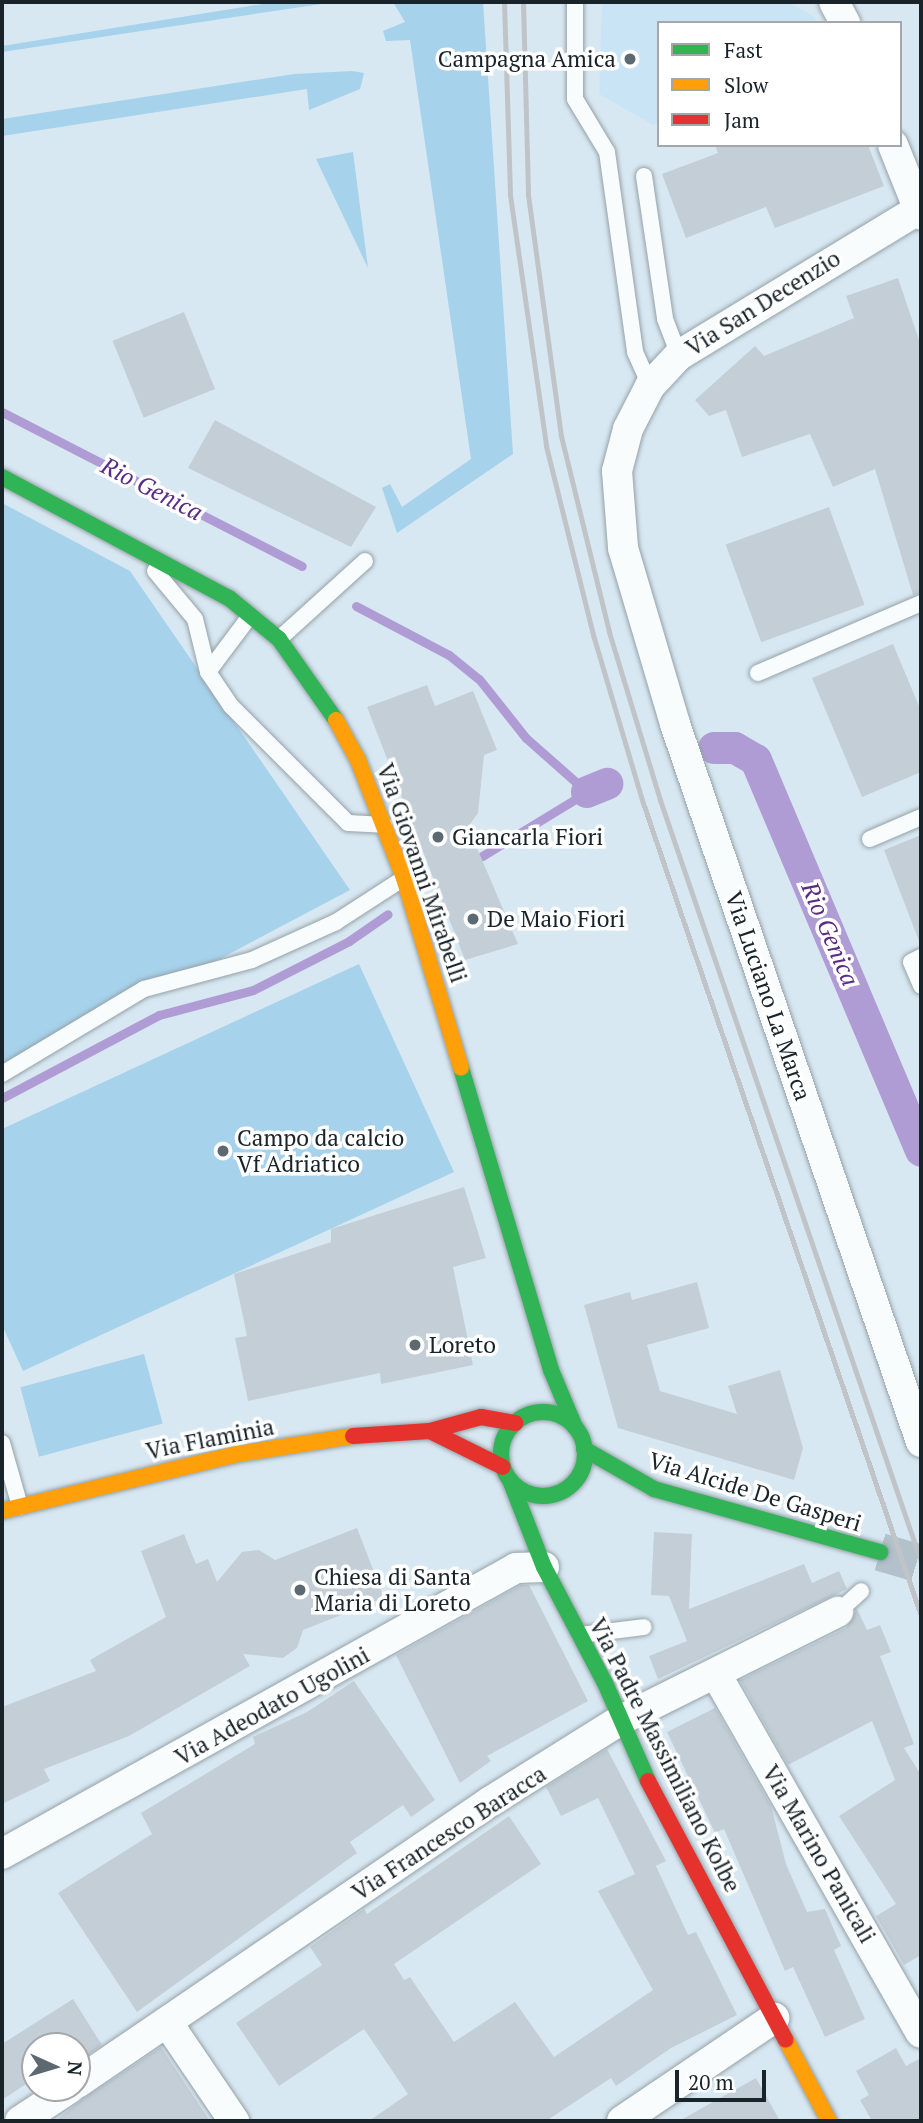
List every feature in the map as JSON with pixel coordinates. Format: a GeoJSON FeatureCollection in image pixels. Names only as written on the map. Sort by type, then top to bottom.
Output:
{"type":"FeatureCollection","features":[{"type":"Feature","properties":{"kind":"street"},"geometry":{"type":"LineString","coordinates":[[834,2],[844,21]]}},
{"type":"Feature","properties":{"kind":"street"},"geometry":{"type":"LineString","coordinates":[[894,147],[920,211]]}},
{"type":"Feature","properties":{"kind":"street","name":"Via San Decenzio"},"geometry":{"type":"LineString","coordinates":[[623,548],[617,471],[628,429],[650,386],[679,355],[920,211]]}},
{"type":"Feature","properties":{"kind":"street","name":"Via Giovanni Mirabelli"},"geometry":{"type":"LineString","coordinates":[[2,477],[134,545],[252,614],[279,639],[324,698],[358,760],[404,878],[551,1370],[575,1427]]}},
{"type":"Feature","properties":{"kind":"street","name":"Via Luciano La Marca"},"geometry":{"type":"LineString","coordinates":[[623,548],[675,724],[921,1442]]}},
{"type":"Feature","properties":{"kind":"street"},"geometry":{"type":"LineString","coordinates":[[506,1474],[503,1443],[551,1370]]}},
{"type":"Feature","properties":{"kind":"street"},"geometry":{"type":"LineString","coordinates":[[430,1430],[506,1474],[531,1494],[558,1493],[579,1476],[584,1449],[575,1427],[549,1412],[517,1421]]}},
{"type":"Feature","properties":{"kind":"street","name":"Via Flaminia"},"geometry":{"type":"LineString","coordinates":[[2,1511],[238,1454],[343,1437],[430,1430],[481,1417],[517,1421]]}},
{"type":"Feature","properties":{"kind":"street","name":"Via Alcide De Gasperi"},"geometry":{"type":"LineString","coordinates":[[584,1449],[653,1489],[880,1552]]}},
{"type":"Feature","properties":{"kind":"street","name":"Via Padre Massimiliano Kolbe"},"geometry":{"type":"LineString","coordinates":[[506,1474],[544,1567],[580,1635],[619,1721],[829,2121]]}},
{"type":"Feature","properties":{"kind":"street","name":"Via Adeodato Ugolini"},"geometry":{"type":"LineString","coordinates":[[2,1854],[516,1568],[544,1567]]}},
{"type":"Feature","properties":{"kind":"street","name":"Via Francesco Baracca"},"geometry":{"type":"LineString","coordinates":[[91,2074],[491,1801],[619,1721],[838,1612]]}},
{"type":"Feature","properties":{"kind":"street","name":"Via Marino Panicali"},"geometry":{"type":"LineString","coordinates":[[716,1674],[921,2033]]}},
{"type":"Feature","properties":{"kind":"street"},"geometry":{"type":"LineString","coordinates":[[622,2121],[774,2018]]}},
{"type":"Feature","properties":{"kind":"street"},"geometry":{"type":"LineString","coordinates":[[167,2022],[234,2121]]}},
{"type":"Feature","properties":{"kind":"street"},"geometry":{"type":"LineString","coordinates":[[20,2121],[49,2102]]}},
{"type":"Feature","properties":{"kind":"lane"},"geometry":{"type":"LineString","coordinates":[[575,2],[575,99],[607,152],[635,352],[650,386]]}},
{"type":"Feature","properties":{"kind":"lane"},"geometry":{"type":"LineString","coordinates":[[644,176],[664,319],[679,355]]}},
{"type":"Feature","properties":{"kind":"lane"},"geometry":{"type":"LineString","coordinates":[[134,545],[195,619],[208,672],[231,706],[348,823],[384,825]]}},
{"type":"Feature","properties":{"kind":"lane"},"geometry":{"type":"LineString","coordinates":[[279,639],[365,561]]}},
{"type":"Feature","properties":{"kind":"lane"},"geometry":{"type":"LineString","coordinates":[[758,673],[921,603]]}},
{"type":"Feature","properties":{"kind":"lane"},"geometry":{"type":"LineString","coordinates":[[208,672],[252,614]]}},
{"type":"Feature","properties":{"kind":"lane"},"geometry":{"type":"LineString","coordinates":[[870,839],[921,817]]}},
{"type":"Feature","properties":{"kind":"lane"},"geometry":{"type":"LineString","coordinates":[[2,1074],[144,989],[252,960],[336,922],[404,878]]}},
{"type":"Feature","properties":{"kind":"lane"},"geometry":{"type":"LineString","coordinates":[[921,957],[911,962],[921,986]]}},
{"type":"Feature","properties":{"kind":"lane"},"geometry":{"type":"LineString","coordinates":[[2,1443],[20,1506]]}},
{"type":"Feature","properties":{"kind":"lane"},"geometry":{"type":"LineString","coordinates":[[838,1612],[861,1591]]}},
{"type":"Feature","properties":{"kind":"lane"},"geometry":{"type":"LineString","coordinates":[[580,1635],[644,1627]]}},
{"type":"Feature","properties":{"kind":"shaded area"},"geometry":{"type":"Polygon","coordinates":[[[275,2],[328,3],[2,52],[2,46],[275,2]]]}},
{"type":"Feature","properties":{"kind":"shaded area"},"geometry":{"type":"Polygon","coordinates":[[[393,2],[483,2],[513,454],[397,533],[382,488],[390,484],[402,507],[471,459],[410,40],[386,41],[383,31],[405,22],[393,2]]]}},
{"type":"Feature","properties":{"kind":"shaded area","name":"Campagna Amica"},"geometry":{"type":"Polygon","coordinates":[[[602,2],[788,2],[816,18],[815,21],[657,21],[657,123],[653,125],[599,94],[602,2]]]}},
{"type":"Feature","properties":{"kind":"shaded area"},"geometry":{"type":"Polygon","coordinates":[[[352,71],[364,73],[360,89],[309,110],[307,89],[2,136],[2,119],[294,74],[352,71]]]}},
{"type":"Feature","properties":{"kind":"shaded area"},"geometry":{"type":"Polygon","coordinates":[[[353,152],[368,268],[316,159],[353,152]]]}},
{"type":"Feature","properties":{"kind":"shaded area"},"geometry":{"type":"Polygon","coordinates":[[[2,503],[130,571],[350,890],[2,1074],[2,503]]]}},
{"type":"Feature","properties":{"kind":"shaded area","name":"Campo da calcio Vf Adriatico"},"geometry":{"type":"Polygon","coordinates":[[[359,964],[454,1172],[23,1371],[2,1325],[2,1129],[359,964]]]}},
{"type":"Feature","properties":{"kind":"shaded area"},"geometry":{"type":"Polygon","coordinates":[[[144,1354],[163,1424],[39,1457],[20,1387],[144,1354]]]}},
{"type":"Feature","properties":{"kind":"building"},"geometry":{"type":"Polygon","coordinates":[[[716,147],[869,147],[884,186],[775,228],[766,207],[686,238],[662,174],[718,153],[716,147]]]}},
{"type":"Feature","properties":{"kind":"building"},"geometry":{"type":"Polygon","coordinates":[[[898,278],[921,346],[921,593],[913,595],[875,469],[833,487],[810,434],[742,457],[726,410],[709,416],[695,400],[755,346],[764,356],[854,318],[846,296],[898,278]]]}},
{"type":"Feature","properties":{"kind":"building"},"geometry":{"type":"Polygon","coordinates":[[[184,312],[215,389],[144,418],[113,341],[184,312]]]}},
{"type":"Feature","properties":{"kind":"building"},"geometry":{"type":"Polygon","coordinates":[[[215,420],[376,507],[351,547],[188,468],[215,420]]]}},
{"type":"Feature","properties":{"kind":"building"},"geometry":{"type":"Polygon","coordinates":[[[829,507],[865,605],[761,642],[726,545],[829,507]]]}},
{"type":"Feature","properties":{"kind":"building"},"geometry":{"type":"Polygon","coordinates":[[[893,644],[921,711],[921,772],[862,797],[812,678],[893,644]]]}},
{"type":"Feature","properties":{"kind":"building"},"geometry":{"type":"Polygon","coordinates":[[[427,685],[435,706],[473,691],[497,750],[484,755],[478,813],[468,827],[518,944],[465,960],[367,707],[427,685]]]}},
{"type":"Feature","properties":{"kind":"building"},"geometry":{"type":"Polygon","coordinates":[[[921,835],[921,940],[919,941],[884,850],[921,835]]]}},
{"type":"Feature","properties":{"kind":"building"},"geometry":{"type":"Polygon","coordinates":[[[464,1187],[486,1258],[453,1267],[473,1365],[381,1384],[380,1373],[248,1401],[235,1338],[247,1336],[234,1274],[331,1242],[331,1229],[464,1187]]]}},
{"type":"Feature","properties":{"kind":"building"},"geometry":{"type":"Polygon","coordinates":[[[697,1282],[709,1328],[647,1345],[660,1391],[737,1414],[728,1386],[780,1370],[803,1448],[794,1480],[618,1428],[584,1305],[630,1292],[632,1300],[697,1282]]]}},
{"type":"Feature","properties":{"kind":"building"},"geometry":{"type":"Polygon","coordinates":[[[357,1528],[384,1598],[303,1630],[297,1648],[283,1658],[243,1654],[250,1666],[129,1736],[44,1769],[50,1781],[2,1804],[2,1707],[96,1671],[90,1660],[166,1617],[141,1551],[184,1534],[196,1564],[208,1559],[217,1582],[242,1552],[259,1550],[275,1560],[357,1528]]]}},
{"type":"Feature","properties":{"kind":"building"},"geometry":{"type":"Polygon","coordinates":[[[654,1532],[692,1534],[689,1609],[804,1564],[812,1583],[839,1571],[847,1589],[658,1679],[649,1656],[687,1641],[669,1596],[651,1595],[654,1532]]]}},
{"type":"Feature","properties":{"kind":"building"},"geometry":{"type":"Polygon","coordinates":[[[521,1585],[529,1585],[588,1701],[487,1756],[491,1761],[460,1783],[396,1655],[521,1585]]]}},
{"type":"Feature","properties":{"kind":"building"},"geometry":{"type":"Polygon","coordinates":[[[857,1609],[867,1630],[880,1625],[891,1652],[880,1656],[914,1744],[904,1748],[921,1775],[921,1955],[904,1965],[876,1916],[896,1904],[839,1816],[895,1780],[872,1721],[788,1765],[740,1680],[846,1628],[857,1609]]]}},
{"type":"Feature","properties":{"kind":"building"},"geometry":{"type":"Polygon","coordinates":[[[354,1681],[435,1800],[411,1817],[403,1805],[350,1842],[357,1853],[137,2012],[58,1893],[152,1834],[141,1813],[255,1744],[253,1737],[307,1712],[354,1681]]]}},
{"type":"Feature","properties":{"kind":"building"},"geometry":{"type":"Polygon","coordinates":[[[715,1708],[771,1806],[786,1864],[807,1912],[825,1909],[841,1946],[834,1950],[865,2019],[825,2037],[793,1967],[785,1971],[724,1829],[715,1833],[667,1732],[715,1708]]]}},
{"type":"Feature","properties":{"kind":"building"},"geometry":{"type":"Polygon","coordinates":[[[607,1749],[666,1861],[656,1866],[688,1935],[696,1932],[737,2015],[671,2048],[616,2086],[611,2078],[546,2121],[369,2121],[408,2094],[364,2029],[279,2086],[236,2023],[322,1965],[310,1947],[364,1909],[367,1914],[509,1816],[541,1864],[394,1964],[404,1980],[410,1977],[454,2042],[515,2002],[554,2057],[653,1990],[598,1891],[635,1874],[598,1798],[561,1816],[546,1787],[607,1749]]]}},
{"type":"Feature","properties":{"kind":"building"},"geometry":{"type":"Polygon","coordinates":[[[73,1999],[102,2045],[91,2052],[91,2032],[21,2032],[21,2087],[2,2100],[2,2044],[73,1999]]]}},
{"type":"Feature","properties":{"kind":"building"},"geometry":{"type":"Polygon","coordinates":[[[161,2047],[210,2121],[55,2121],[79,2102],[91,2102],[91,2094],[161,2047]]]}},
{"type":"Feature","properties":{"kind":"building"},"geometry":{"type":"Polygon","coordinates":[[[896,2048],[906,2066],[921,2058],[921,2121],[872,2121],[860,2100],[869,2095],[856,2071],[896,2048]]]}},
{"type":"Feature","properties":{"kind":"building"},"geometry":{"type":"Polygon","coordinates":[[[756,2078],[780,2121],[679,2121],[756,2078]]]}},
{"type":"Feature","properties":{"kind":"waterway","name":"Rio Genica"},"geometry":{"type":"LineString","coordinates":[[2,412],[302,566]]}},
{"type":"Feature","properties":{"kind":"waterway","name":"Rio Genica"},"geometry":{"type":"LineString","coordinates":[[356,606],[449,655],[479,679],[526,738],[587,792],[482,856]]}},
{"type":"Feature","properties":{"kind":"waterway","name":"Rio Genica"},"geometry":{"type":"LineString","coordinates":[[714,748],[735,748],[756,760],[921,1151]]}},
{"type":"Feature","properties":{"kind":"waterway","name":"Rio Genica"},"geometry":{"type":"LineString","coordinates":[[587,792],[607,784]]}},
{"type":"Feature","properties":{"kind":"waterway"},"geometry":{"type":"LineString","coordinates":[[2,1098],[159,1015],[253,990],[349,941],[388,914]]}},
{"type":"Feature","properties":{"kind":"tunnel"},"geometry":{"type":"LineString","coordinates":[[880,1552],[921,1564]]}},
{"type":"Feature","properties":{"kind":"railway"},"geometry":{"type":"LineString","coordinates":[[504,2],[510,195],[546,446],[594,638],[643,803],[921,1616]]}},
{"type":"Feature","properties":{"kind":"railway"},"geometry":{"type":"LineString","coordinates":[[523,2],[528,195],[561,436],[609,632],[660,800],[921,1562]]}},
{"type":"Feature","properties":{"kind":"traffic: fast"},"geometry":{"type":"LineString","coordinates":[[2,477],[229,598],[279,639],[336,720]]}},
{"type":"Feature","properties":{"kind":"traffic: fast"},"geometry":{"type":"LineString","coordinates":[[461,1068],[551,1370],[575,1427]]}},
{"type":"Feature","properties":{"kind":"traffic: fast"},"geometry":{"type":"LineString","coordinates":[[543,1412],[559,1415],[578,1431],[585,1454],[582,1470],[566,1489],[543,1496],[527,1493],[508,1477],[501,1454],[504,1438],[520,1419],[543,1412]]}},
{"type":"Feature","properties":{"kind":"traffic: fast"},"geometry":{"type":"LineString","coordinates":[[584,1449],[654,1489],[880,1552]]}},
{"type":"Feature","properties":{"kind":"traffic: fast"},"geometry":{"type":"LineString","coordinates":[[510,1480],[544,1567],[605,1683],[648,1781]]}},
{"type":"Feature","properties":{"kind":"traffic: slow"},"geometry":{"type":"LineString","coordinates":[[336,720],[358,760],[404,878],[461,1068]]}},
{"type":"Feature","properties":{"kind":"traffic: slow"},"geometry":{"type":"LineString","coordinates":[[2,1511],[238,1454],[353,1436]]}},
{"type":"Feature","properties":{"kind":"traffic: slow"},"geometry":{"type":"LineString","coordinates":[[786,2040],[829,2121]]}},
{"type":"Feature","properties":{"kind":"traffic: jam"},"geometry":{"type":"LineString","coordinates":[[353,1436],[430,1431],[481,1417],[515,1423]]}},
{"type":"Feature","properties":{"kind":"traffic: jam"},"geometry":{"type":"LineString","coordinates":[[430,1431],[503,1467]]}},
{"type":"Feature","properties":{"kind":"traffic: jam"},"geometry":{"type":"LineString","coordinates":[[648,1781],[786,2040]]}},
{"type":"Feature","properties":{"kind":"place","name":"Campagna Amica"},"geometry":{"type":"Point","coordinates":[630,59]}},
{"type":"Feature","properties":{"kind":"place","name":"Giancarla Fiori"},"geometry":{"type":"Point","coordinates":[438,837]}},
{"type":"Feature","properties":{"kind":"place","name":"De Maio Fiori"},"geometry":{"type":"Point","coordinates":[473,919]}},
{"type":"Feature","properties":{"kind":"place","name":"Campo da calcio Vf Adriatico"},"geometry":{"type":"Point","coordinates":[223,1151]}},
{"type":"Feature","properties":{"kind":"place","name":"Loreto"},"geometry":{"type":"Point","coordinates":[415,1345]}},
{"type":"Feature","properties":{"kind":"place","name":"Chiesa di Santa Maria di Loreto"},"geometry":{"type":"Point","coordinates":[300,1590]}}]}
